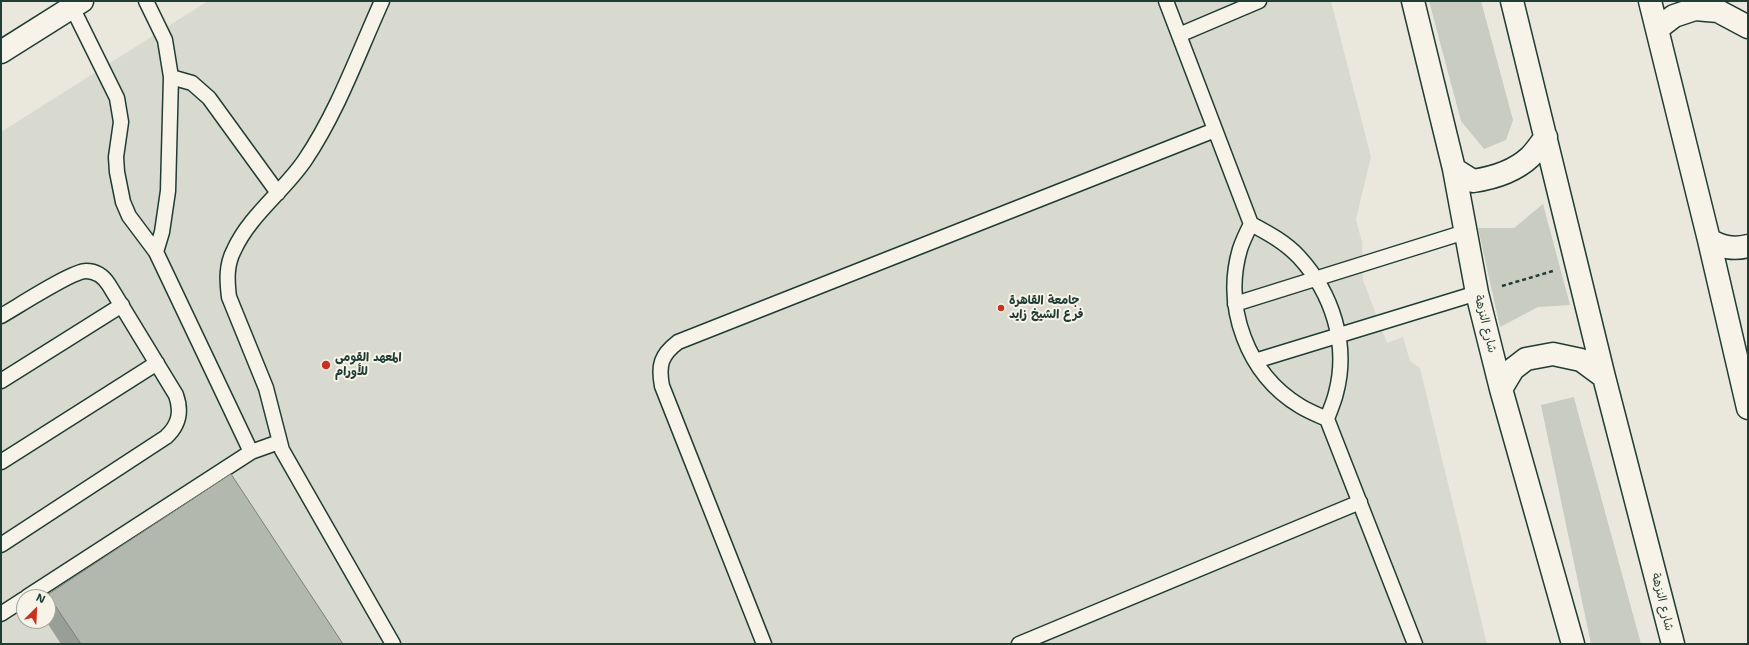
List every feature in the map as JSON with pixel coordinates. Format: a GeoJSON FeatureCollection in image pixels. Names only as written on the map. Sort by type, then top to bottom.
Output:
{"type":"FeatureCollection","features":[{"type":"Feature","properties":{"kind":"main road","name":"شارع النزهة"},"geometry":{"type":"LineString","coordinates":[[1412,1],[1454,169],[1477,293],[1501,389],[1573,644]]}},
{"type":"Feature","properties":{"kind":"main road","name":"شارع النزهة"},"geometry":{"type":"LineString","coordinates":[[1512,1],[1604,377],[1672,644]]}},
{"type":"Feature","properties":{"kind":"main road"},"geometry":{"type":"LineString","coordinates":[[1650,1],[1709,240],[1748,408]]}},
{"type":"Feature","properties":{"kind":"main road"},"geometry":{"type":"LineString","coordinates":[[1719,1],[1745,30]]}},
{"type":"Feature","properties":{"kind":"main road"},"geometry":{"type":"LineString","coordinates":[[1,52],[77,4]]}},
{"type":"Feature","properties":{"kind":"main road"},"geometry":{"type":"LineString","coordinates":[[1657,29],[1674,16],[1695,10],[1718,11],[1745,30]]}},
{"type":"Feature","properties":{"kind":"main road"},"geometry":{"type":"LineString","coordinates":[[1454,169],[1473,181],[1508,171],[1530,157],[1546,137]]}},
{"type":"Feature","properties":{"kind":"main road"},"geometry":{"type":"LineString","coordinates":[[1709,240],[1720,246],[1733,249],[1748,246]]}},
{"type":"Feature","properties":{"kind":"main road"},"geometry":{"type":"LineString","coordinates":[[1501,389],[1513,369],[1526,359],[1553,354],[1581,360],[1604,377]]}},
{"type":"Feature","properties":{"kind":"lane"},"geometry":{"type":"LineString","coordinates":[[146,1],[165,40],[171,77],[168,191],[162,232],[156,252]]}},
{"type":"Feature","properties":{"kind":"lane"},"geometry":{"type":"LineString","coordinates":[[382,1],[326,126],[304,161],[240,238],[228,266],[227,282],[229,297],[270,400],[282,450],[393,644]]}},
{"type":"Feature","properties":{"kind":"lane"},"geometry":{"type":"LineString","coordinates":[[1166,1],[1251,224],[1276,237],[1298,256],[1316,278],[1326,296],[1334,316],[1339,336],[1340,364],[1337,385],[1327,419],[1415,644]]}},
{"type":"Feature","properties":{"kind":"lane"},"geometry":{"type":"LineString","coordinates":[[1178,35],[1259,1]]}},
{"type":"Feature","properties":{"kind":"lane"},"geometry":{"type":"LineString","coordinates":[[77,4],[117,98],[120,122],[116,157],[117,172],[123,202],[129,216],[156,252],[251,452]]}},
{"type":"Feature","properties":{"kind":"lane"},"geometry":{"type":"LineString","coordinates":[[171,77],[192,83],[209,98],[278,193]]}},
{"type":"Feature","properties":{"kind":"lane"},"geometry":{"type":"LineString","coordinates":[[764,644],[662,386],[660,373],[662,361],[668,350],[678,342],[1215,130]]}},
{"type":"Feature","properties":{"kind":"lane"},"geometry":{"type":"LineString","coordinates":[[1251,224],[1240,249],[1235,276],[1235,304],[1245,344],[1255,362],[1274,386],[1299,406],[1327,419]]}},
{"type":"Feature","properties":{"kind":"lane"},"geometry":{"type":"LineString","coordinates":[[1235,304],[1465,232]]}},
{"type":"Feature","properties":{"kind":"lane"},"geometry":{"type":"LineString","coordinates":[[1,316],[72,275],[86,270],[93,272],[105,279],[122,305],[176,395],[180,413],[172,431],[166,437],[1,545]]}},
{"type":"Feature","properties":{"kind":"lane"},"geometry":{"type":"LineString","coordinates":[[1255,362],[1477,293]]}},
{"type":"Feature","properties":{"kind":"lane"},"geometry":{"type":"LineString","coordinates":[[1,382],[122,305]]}},
{"type":"Feature","properties":{"kind":"lane"},"geometry":{"type":"LineString","coordinates":[[1,462],[157,363]]}},
{"type":"Feature","properties":{"kind":"lane"},"geometry":{"type":"LineString","coordinates":[[39,589],[251,452],[279,442]]}},
{"type":"Feature","properties":{"kind":"lane"},"geometry":{"type":"LineString","coordinates":[[1019,644],[1360,502]]}},
{"type":"Feature","properties":{"kind":"lane"},"geometry":{"type":"LineString","coordinates":[[1,614],[16,604]]}},
{"type":"Feature","properties":{"kind":"path"},"geometry":{"type":"LineString","coordinates":[[1477,293],[1576,264]]}},
{"type":"Feature","properties":{"kind":"shaded area"},"geometry":{"type":"Polygon","coordinates":[[[208,1],[1331,1],[1371,157],[1356,219],[1362,242],[1363,280],[1387,343],[1403,337],[1410,361],[1420,368],[1487,644],[1,644],[1,132],[208,1]]]}},
{"type":"Feature","properties":{"kind":"shaded area"},"geometry":{"type":"Polygon","coordinates":[[[1429,1],[1481,1],[1513,120],[1506,140],[1484,149],[1461,121],[1429,1]]]}},
{"type":"Feature","properties":{"kind":"shaded area"},"geometry":{"type":"Polygon","coordinates":[[[1543,204],[1570,305],[1538,307],[1500,327],[1478,228],[1514,228],[1543,204]]]}},
{"type":"Feature","properties":{"kind":"shaded area"},"geometry":{"type":"Polygon","coordinates":[[[1574,397],[1641,644],[1591,644],[1541,405],[1574,397]]]}},
{"type":"Feature","properties":{"kind":"building"},"geometry":{"type":"Polygon","coordinates":[[[231,474],[343,644],[81,644],[56,607],[56,590],[231,474]]]}},
{"type":"Feature","properties":{"kind":"place","name":"جامعة القاهرة فرع الشيخ زايد"},"geometry":{"type":"Point","coordinates":[1001,308]}},
{"type":"Feature","properties":{"kind":"place","name":"المعهد القومى للأورام"},"geometry":{"type":"Point","coordinates":[326,365]}}]}
